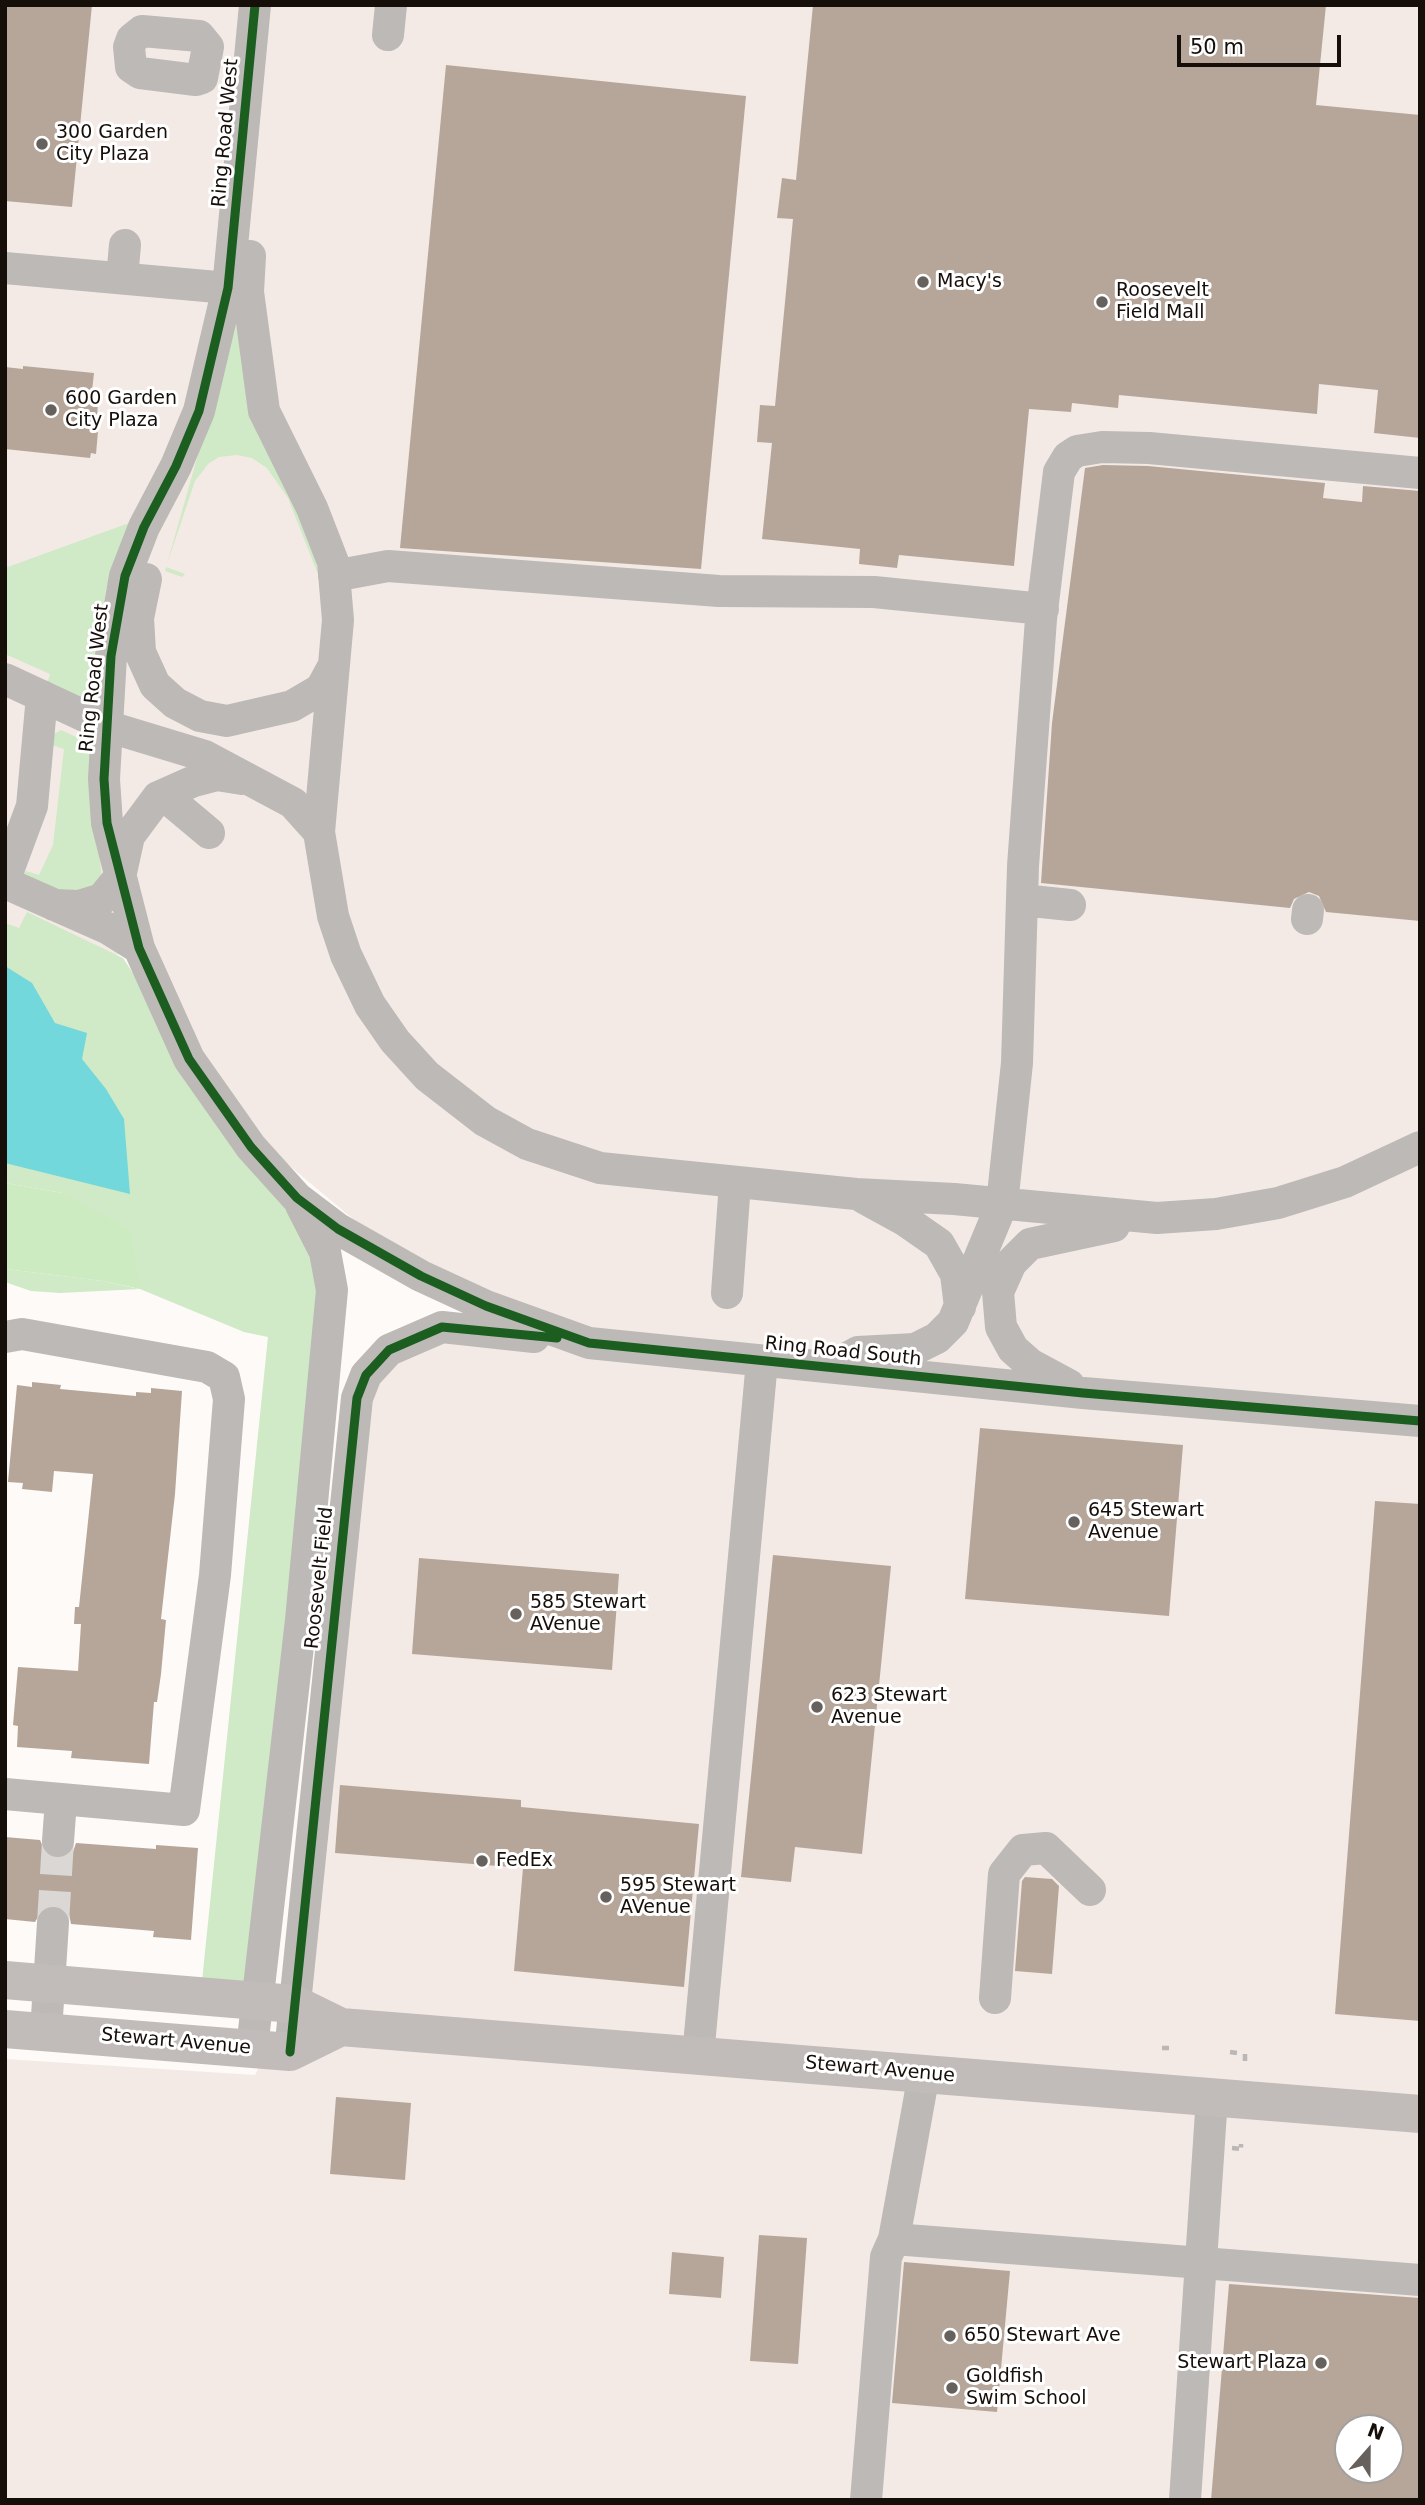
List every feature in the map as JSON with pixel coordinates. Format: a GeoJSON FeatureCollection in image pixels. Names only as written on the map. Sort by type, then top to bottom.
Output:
{"type":"FeatureCollection","features":[{"type":"Feature","properties":{"kind":"main road","name":"Stewart Avenue"},"geometry":{"type":"LineString","coordinates":[[5,1980],[294,2004],[341,2027],[1420,2114]]}},
{"type":"Feature","properties":{"kind":"main road"},"geometry":{"type":"LineString","coordinates":[[290,2052],[341,2027]]}},
{"type":"Feature","properties":{"kind":"main road","name":"Stewart Avenue"},"geometry":{"type":"LineString","coordinates":[[5,2029],[290,2052]]}},
{"type":"Feature","properties":{"kind":"street","name":"Ring Road West"},"geometry":{"type":"LineString","coordinates":[[255,5],[228,289],[200,411],[176,466],[144,527],[125,576],[111,656],[104,779],[107,823],[139,948],[189,1059],[251,1147],[298,1198]]}},
{"type":"Feature","properties":{"kind":"street","name":"Ring Road West"},"geometry":{"type":"LineString","coordinates":[[274,5],[248,292],[264,411],[312,508],[332,562],[334,576],[338,620],[319,832]]}},
{"type":"Feature","properties":{"kind":"street"},"geometry":{"type":"LineString","coordinates":[[207,57],[250,62]]}},
{"type":"Feature","properties":{"kind":"street"},"geometry":{"type":"LineString","coordinates":[[122,278],[125,245]]}},
{"type":"Feature","properties":{"kind":"street"},"geometry":{"type":"LineString","coordinates":[[5,268],[228,289]]}},
{"type":"Feature","properties":{"kind":"street"},"geometry":{"type":"LineString","coordinates":[[827,1368],[858,1352],[915,1349],[937,1338],[953,1322],[1002,1204],[1017,1063],[1022,900],[1043,609],[1059,472],[1068,457],[1077,451],[1102,447],[1149,448],[1420,472]]}},
{"type":"Feature","properties":{"kind":"street"},"geometry":{"type":"LineString","coordinates":[[176,466],[172,492],[151,555],[138,618],[140,652],[155,685],[175,703],[200,716],[227,721],[292,706],[309,698],[321,689],[333,666]]}},
{"type":"Feature","properties":{"kind":"street"},"geometry":{"type":"LineString","coordinates":[[334,576],[388,566],[719,591],[874,593],[1043,609]]}},
{"type":"Feature","properties":{"kind":"street"},"geometry":{"type":"LineString","coordinates":[[5,679],[106,726],[205,756],[293,803],[319,832],[333,916],[346,955],[370,1005],[395,1041],[427,1076],[485,1121],[527,1144],[600,1168],[856,1194],[1157,1218]]}},
{"type":"Feature","properties":{"kind":"street"},"geometry":{"type":"LineString","coordinates":[[42,696],[32,806],[5,881],[107,928],[139,948]]}},
{"type":"Feature","properties":{"kind":"street"},"geometry":{"type":"LineString","coordinates":[[54,905],[79,906],[103,899],[121,877],[130,836],[158,797],[194,780],[216,775],[254,781]]}},
{"type":"Feature","properties":{"kind":"street"},"geometry":{"type":"LineString","coordinates":[[158,797],[172,802],[209,833]]}},
{"type":"Feature","properties":{"kind":"street"},"geometry":{"type":"LineString","coordinates":[[1022,900],[1070,905]]}},
{"type":"Feature","properties":{"kind":"street"},"geometry":{"type":"LineString","coordinates":[[1083,1393],[1030,1364],[1005,1338],[998,1302],[1005,1271],[1022,1250],[1039,1240],[1157,1218],[1216,1214],[1278,1203],[1345,1182],[1420,1147]]}},
{"type":"Feature","properties":{"kind":"street"},"geometry":{"type":"LineString","coordinates":[[727,1293],[735,1182]]}},
{"type":"Feature","properties":{"kind":"street"},"geometry":{"type":"LineString","coordinates":[[856,1194],[906,1221],[939,1244],[956,1274],[960,1307]]}},
{"type":"Feature","properties":{"kind":"street","name":"Ring Road South"},"geometry":{"type":"LineString","coordinates":[[298,1198],[338,1229],[421,1276],[486,1306],[589,1343],[1083,1393],[1420,1421]]}},
{"type":"Feature","properties":{"kind":"street","name":"Roosevelt Field"},"geometry":{"type":"LineString","coordinates":[[252,2048],[301,1620],[332,1290],[325,1252],[298,1198]]}},
{"type":"Feature","properties":{"kind":"street","name":"Roosevelt Field"},"geometry":{"type":"LineString","coordinates":[[290,2052],[357,1398],[366,1375],[389,1350],[442,1328],[528,1337],[569,1338]]}},
{"type":"Feature","properties":{"kind":"street"},"geometry":{"type":"LineString","coordinates":[[5,1338],[22,1334],[207,1367],[224,1377],[229,1399],[215,1574],[184,1810],[5,1794]]}},
{"type":"Feature","properties":{"kind":"street"},"geometry":{"type":"LineString","coordinates":[[698,2056],[762,1361]]}},
{"type":"Feature","properties":{"kind":"street"},"geometry":{"type":"LineString","coordinates":[[58,1842],[61,1800]]}},
{"type":"Feature","properties":{"kind":"street"},"geometry":{"type":"LineString","coordinates":[[995,1997],[1004,1874],[1023,1850],[1046,1848],[1090,1890]]}},
{"type":"Feature","properties":{"kind":"street"},"geometry":{"type":"LineString","coordinates":[[46,2032],[53,1923]]}},
{"type":"Feature","properties":{"kind":"street"},"geometry":{"type":"LineString","coordinates":[[866,2500],[886,2256],[894,2239],[924,2074]]}},
{"type":"Feature","properties":{"kind":"street"},"geometry":{"type":"LineString","coordinates":[[1185,2500],[1203,2264],[1212,2097]]}},
{"type":"Feature","properties":{"kind":"street"},"geometry":{"type":"LineString","coordinates":[[894,2239],[1420,2280]]}},
{"type":"Feature","properties":{"kind":"path"},"geometry":{"type":"LineString","coordinates":[[1162,2048],[1169,2048]]}},
{"type":"Feature","properties":{"kind":"path"},"geometry":{"type":"LineString","coordinates":[[1230,2052],[1237,2053]]}},
{"type":"Feature","properties":{"kind":"path"},"geometry":{"type":"LineString","coordinates":[[1245,2054],[1245,2061]]}},
{"type":"Feature","properties":{"kind":"shaded area"},"geometry":{"type":"Polygon","coordinates":[[[5,5],[1420,5],[1420,2500],[5,2500],[5,2059],[255,2075],[305,1978],[354,1466],[380,1371],[436,1337],[554,1337],[421,1276],[223,1110],[139,948],[77,967],[5,923],[5,5]]]}},
{"type":"Feature","properties":{"kind":"green space"},"geometry":{"type":"Polygon","coordinates":[[[236,321],[251,411],[308,531],[321,582],[288,498],[267,468],[252,458],[237,455],[219,457],[208,464],[195,481],[167,564],[236,321]]]}},
{"type":"Feature","properties":{"kind":"green space"},"geometry":{"type":"Polygon","coordinates":[[[129,523],[106,589],[92,683],[82,698],[45,693],[50,674],[5,654],[5,568],[129,523]]]}},
{"type":"Feature","properties":{"kind":"green space"},"geometry":{"type":"Polygon","coordinates":[[[166,567],[185,574],[182,577],[165,571],[166,567]]]}},
{"type":"Feature","properties":{"kind":"green space"},"geometry":{"type":"Polygon","coordinates":[[[61,730],[87,742],[90,751],[102,880],[79,902],[19,876],[26,871],[39,875],[53,845],[64,749],[52,745],[50,736],[61,730]]]}},
{"type":"Feature","properties":{"kind":"green space"},"geometry":{"type":"Polygon","coordinates":[[[27,912],[123,958],[290,1214],[317,1270],[318,1333],[248,1995],[201,1991],[268,1337],[244,1332],[140,1289],[60,1293],[31,1291],[5,1282],[5,1269],[103,1281],[139,1289],[62,1193],[5,1183],[5,923],[19,928],[27,912]]]}},
{"type":"Feature","properties":{"kind":"green space"},"geometry":{"type":"Polygon","coordinates":[[[5,1183],[62,1193],[130,1230],[140,1289],[103,1281],[5,1269],[5,1183]]]}},
{"type":"Feature","properties":{"kind":"water"},"geometry":{"type":"Polygon","coordinates":[[[5,966],[32,983],[55,1023],[87,1033],[82,1059],[106,1089],[124,1119],[130,1194],[5,1163],[5,966]]]}},
{"type":"Feature","properties":{"kind":"building","name":"300 Garden City Plaza"},"geometry":{"type":"Polygon","coordinates":[[[5,5],[92,5],[72,207],[5,201],[5,5]]]}},
{"type":"Feature","properties":{"kind":"building","name":"Roosevelt Field Mall"},"geometry":{"type":"Polygon","coordinates":[[[813,5],[1326,5],[1316,105],[1420,115],[1420,438],[1374,433],[1378,390],[1319,384],[1317,414],[1119,395],[1118,408],[1072,403],[1071,412],[1029,409],[1014,566],[899,555],[897,568],[859,564],[860,549],[762,539],[772,443],[757,442],[760,405],[775,406],[793,219],[777,218],[782,178],[796,180],[813,5]]]}},
{"type":"Feature","properties":{"kind":"building"},"geometry":{"type":"Polygon","coordinates":[[[446,65],[746,96],[701,569],[400,548],[446,65]]]}},
{"type":"Feature","properties":{"kind":"building","name":"600 Garden City Plaza"},"geometry":{"type":"Polygon","coordinates":[[[23,366],[94,373],[91,400],[98,401],[99,420],[96,454],[91,453],[90,458],[5,449],[5,367],[23,369],[23,366]]]}},
{"type":"Feature","properties":{"kind":"building"},"geometry":{"type":"Polygon","coordinates":[[[1103,465],[1148,466],[1325,483],[1323,498],[1362,502],[1363,486],[1420,491],[1420,921],[1326,912],[1319,896],[1309,892],[1294,899],[1290,908],[1041,883],[1052,723],[1085,468],[1103,465]]]}},
{"type":"Feature","properties":{"kind":"building"},"geometry":{"type":"Polygon","coordinates":[[[32,1382],[61,1385],[60,1389],[136,1396],[136,1392],[151,1393],[151,1388],[182,1391],[175,1494],[161,1619],[166,1620],[157,1702],[154,1702],[149,1764],[71,1758],[72,1751],[17,1747],[18,1726],[13,1725],[18,1667],[78,1671],[81,1624],[74,1624],[75,1607],[79,1607],[93,1474],[54,1471],[52,1492],[22,1489],[23,1483],[8,1482],[17,1385],[32,1387],[32,1382]]]}},
{"type":"Feature","properties":{"kind":"building","name":"645 Stewart Avenue"},"geometry":{"type":"Polygon","coordinates":[[[980,1428],[1183,1445],[1169,1616],[965,1599],[980,1428]]]}},
{"type":"Feature","properties":{"kind":"building"},"geometry":{"type":"Polygon","coordinates":[[[1375,1501],[1420,1504],[1420,2021],[1335,2014],[1375,1501]]]}},
{"type":"Feature","properties":{"kind":"building","name":"623 Stewart Avenue"},"geometry":{"type":"Polygon","coordinates":[[[773,1555],[891,1566],[862,1854],[795,1847],[791,1882],[741,1877],[773,1555]]]}},
{"type":"Feature","properties":{"kind":"building","name":"585 Stewart AVenue"},"geometry":{"type":"Polygon","coordinates":[[[419,1558],[619,1574],[612,1670],[412,1654],[419,1558]]]}},
{"type":"Feature","properties":{"kind":"building","name":"595 Stewart AVenue"},"geometry":{"type":"Polygon","coordinates":[[[340,1785],[521,1800],[521,1807],[699,1824],[684,1987],[514,1971],[523,1868],[335,1853],[340,1785]]]}},
{"type":"Feature","properties":{"kind":"building"},"geometry":{"type":"Polygon","coordinates":[[[5,1837],[40,1840],[47,1856],[57,1859],[73,1852],[76,1843],[156,1849],[156,1845],[198,1848],[191,1940],[153,1937],[154,1931],[71,1924],[69,1914],[55,1905],[44,1907],[35,1922],[5,1919],[5,1837]]]}},
{"type":"Feature","properties":{"kind":"building"},"geometry":{"type":"Polygon","coordinates":[[[1025,1877],[1052,1879],[1059,1886],[1052,1974],[1015,1971],[1022,1881],[1025,1877]]]}},
{"type":"Feature","properties":{"kind":"building"},"geometry":{"type":"Polygon","coordinates":[[[336,2097],[411,2103],[405,2180],[330,2174],[336,2097]]]}},
{"type":"Feature","properties":{"kind":"building"},"geometry":{"type":"Polygon","coordinates":[[[759,2235],[807,2238],[798,2364],[750,2361],[759,2235]]]}},
{"type":"Feature","properties":{"kind":"building"},"geometry":{"type":"Polygon","coordinates":[[[672,2252],[724,2257],[721,2298],[669,2294],[672,2252]]]}},
{"type":"Feature","properties":{"kind":"building","name":"650 Stewart Ave"},"geometry":{"type":"Polygon","coordinates":[[[904,2262],[1010,2271],[997,2412],[892,2403],[904,2262]]]}},
{"type":"Feature","properties":{"kind":"building","name":"Stewart Plaza"},"geometry":{"type":"Polygon","coordinates":[[[1229,2284],[1420,2298],[1420,2500],[1211,2500],[1229,2284]]]}},
{"type":"Feature","properties":{"kind":"tunnel"},"geometry":{"type":"LineString","coordinates":[[53,1923],[58,1841]]}},
{"type":"Feature","properties":{"kind":"cycle path"},"geometry":{"type":"LineString","coordinates":[[255,5],[228,288],[199,411],[176,466],[144,527],[125,576],[111,656],[104,779],[107,823],[139,948],[189,1059],[251,1147],[297,1198],[338,1229],[421,1276],[486,1306],[589,1343],[1083,1393],[1420,1421]]}},
{"type":"Feature","properties":{"kind":"cycle path"},"geometry":{"type":"LineString","coordinates":[[290,2052],[357,1398],[366,1375],[389,1350],[442,1327],[557,1338]]}},
{"type":"Feature","properties":{"kind":"place","name":"300 Garden City Plaza"},"geometry":{"type":"Point","coordinates":[42,144]}},
{"type":"Feature","properties":{"kind":"place","name":"Macy's"},"geometry":{"type":"Point","coordinates":[923,282]}},
{"type":"Feature","properties":{"kind":"place","name":"Roosevelt Field Mall"},"geometry":{"type":"Point","coordinates":[1102,302]}},
{"type":"Feature","properties":{"kind":"place","name":"600 Garden City Plaza"},"geometry":{"type":"Point","coordinates":[51,410]}},
{"type":"Feature","properties":{"kind":"place","name":"645 Stewart Avenue"},"geometry":{"type":"Point","coordinates":[1074,1522]}},
{"type":"Feature","properties":{"kind":"place","name":"585 Stewart AVenue"},"geometry":{"type":"Point","coordinates":[516,1614]}},
{"type":"Feature","properties":{"kind":"place","name":"623 Stewart Avenue"},"geometry":{"type":"Point","coordinates":[817,1707]}},
{"type":"Feature","properties":{"kind":"place","name":"FedEx"},"geometry":{"type":"Point","coordinates":[482,1861]}},
{"type":"Feature","properties":{"kind":"place","name":"595 Stewart AVenue"},"geometry":{"type":"Point","coordinates":[606,1897]}},
{"type":"Feature","properties":{"kind":"place","name":"650 Stewart Ave"},"geometry":{"type":"Point","coordinates":[950,2336]}},
{"type":"Feature","properties":{"kind":"place","name":"Stewart Plaza"},"geometry":{"type":"Point","coordinates":[1321,2363]}},
{"type":"Feature","properties":{"kind":"place","name":"Goldfish Swim School"},"geometry":{"type":"Point","coordinates":[952,2388]}}]}
